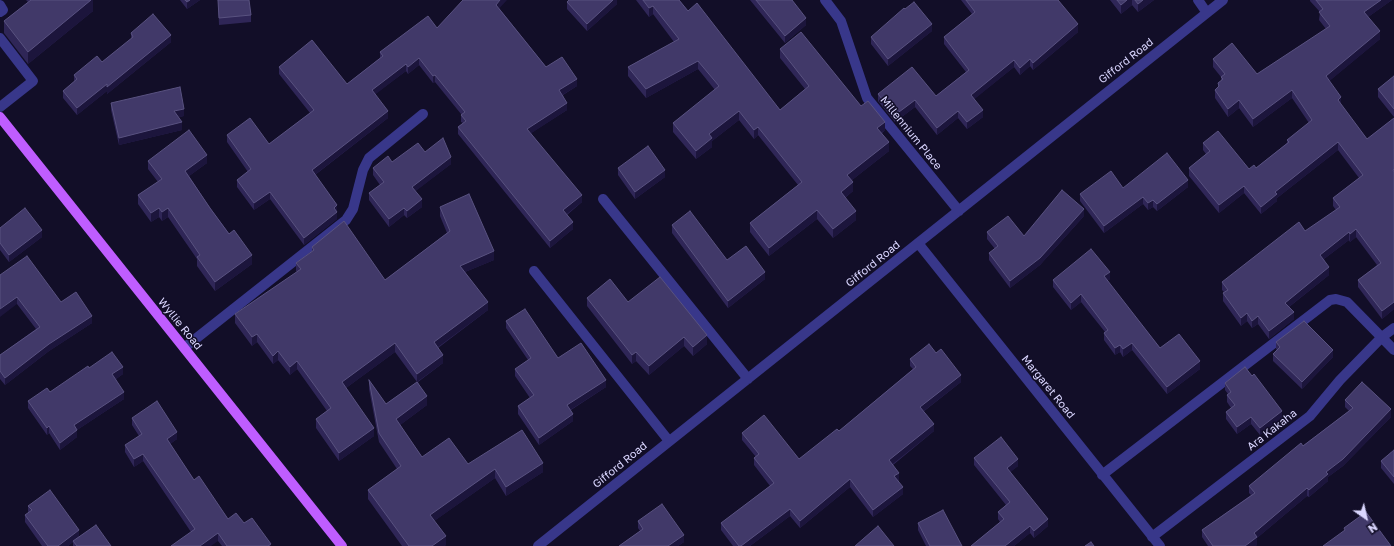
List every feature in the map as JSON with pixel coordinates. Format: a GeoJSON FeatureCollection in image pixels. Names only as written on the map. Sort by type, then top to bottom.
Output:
{"type":"FeatureCollection","features":[{"type":"Feature","properties":{"kind":"main road","name":"Wyllie Road"},"geometry":{"type":"LineString","coordinates":[[0,117],[342,546]]}},
{"type":"Feature","properties":{"kind":"street","name":"Millennium Place"},"geometry":{"type":"LineString","coordinates":[[825,0],[841,21],[867,98],[959,210]]}},
{"type":"Feature","properties":{"kind":"street"},"geometry":{"type":"LineString","coordinates":[[1198,0],[1207,13]]}},
{"type":"Feature","properties":{"kind":"street","name":"Gifford Road"},"geometry":{"type":"LineString","coordinates":[[538,546],[1223,0]]}},
{"type":"Feature","properties":{"kind":"street"},"geometry":{"type":"LineString","coordinates":[[0,5],[3,10],[0,12]]}},
{"type":"Feature","properties":{"kind":"street"},"geometry":{"type":"LineString","coordinates":[[0,38],[33,81],[0,106]]}},
{"type":"Feature","properties":{"kind":"street"},"geometry":{"type":"LineString","coordinates":[[184,348],[346,220],[353,209],[365,164],[369,158],[423,114]]}},
{"type":"Feature","properties":{"kind":"street"},"geometry":{"type":"LineString","coordinates":[[603,199],[748,379]]}},
{"type":"Feature","properties":{"kind":"street","name":"Margaret Road"},"geometry":{"type":"LineString","coordinates":[[918,244],[1160,546]]}},
{"type":"Feature","properties":{"kind":"street"},"geometry":{"type":"LineString","coordinates":[[534,271],[669,441]]}},
{"type":"Feature","properties":{"kind":"street"},"geometry":{"type":"LineString","coordinates":[[1102,475],[1330,300],[1336,299],[1347,302],[1394,350]]}},
{"type":"Feature","properties":{"kind":"street","name":"Ara Kakaha"},"geometry":{"type":"LineString","coordinates":[[1152,537],[1310,416],[1340,380],[1382,337],[1394,328]]}},
{"type":"Feature","properties":{"kind":"building"},"geometry":{"type":"Polygon","coordinates":[[[31,0],[91,0],[28,52],[4,21],[31,0]]]}},
{"type":"Feature","properties":{"kind":"building"},"geometry":{"type":"Polygon","coordinates":[[[218,0],[249,0],[251,15],[219,18],[218,0]]]}},
{"type":"Feature","properties":{"kind":"building"},"geometry":{"type":"Polygon","coordinates":[[[463,0],[500,0],[496,5],[546,67],[562,57],[577,79],[559,90],[567,103],[527,129],[582,195],[563,210],[573,222],[550,241],[458,127],[466,121],[461,115],[465,112],[419,58],[408,67],[406,64],[372,90],[388,111],[312,170],[337,205],[334,208],[337,212],[304,238],[270,192],[254,203],[237,180],[251,169],[227,135],[250,118],[269,144],[314,110],[279,67],[312,40],[347,84],[383,56],[380,52],[428,16],[437,28],[463,0]]]}},
{"type":"Feature","properties":{"kind":"building"},"geometry":{"type":"Polygon","coordinates":[[[569,0],[613,0],[587,24],[567,2],[569,0]]]}},
{"type":"Feature","properties":{"kind":"building"},"geometry":{"type":"Polygon","coordinates":[[[643,0],[679,0],[688,11],[697,3],[780,110],[809,86],[780,49],[801,32],[861,106],[868,101],[885,122],[877,128],[889,142],[847,175],[853,182],[841,192],[856,211],[833,229],[817,210],[769,248],[750,223],[802,182],[758,127],[754,130],[739,111],[709,134],[712,138],[696,151],[673,123],[719,86],[698,61],[646,89],[628,67],[679,39],[653,6],[649,8],[643,0]]]}},
{"type":"Feature","properties":{"kind":"building"},"geometry":{"type":"Polygon","coordinates":[[[756,0],[792,0],[806,18],[785,36],[756,0]]]}},
{"type":"Feature","properties":{"kind":"building"},"geometry":{"type":"Polygon","coordinates":[[[966,0],[1058,0],[1078,24],[1033,63],[1030,59],[1020,68],[1014,60],[971,95],[983,110],[967,122],[958,111],[937,128],[915,100],[895,115],[878,94],[912,67],[936,96],[969,70],[944,37],[975,12],[966,0]]]}},
{"type":"Feature","properties":{"kind":"building"},"geometry":{"type":"Polygon","coordinates":[[[1117,0],[1127,0],[1121,5],[1117,0]]]}},
{"type":"Feature","properties":{"kind":"building"},"geometry":{"type":"Polygon","coordinates":[[[1135,0],[1143,0],[1138,4],[1135,0]]]}},
{"type":"Feature","properties":{"kind":"building"},"geometry":{"type":"Polygon","coordinates":[[[1316,0],[1381,0],[1364,12],[1380,31],[1326,76],[1341,97],[1338,100],[1367,139],[1394,118],[1394,302],[1382,311],[1358,280],[1381,263],[1356,229],[1350,234],[1349,232],[1320,255],[1329,267],[1285,303],[1294,312],[1269,331],[1258,316],[1252,321],[1247,313],[1241,318],[1223,293],[1228,290],[1222,282],[1299,222],[1305,231],[1340,207],[1333,198],[1363,175],[1338,142],[1275,192],[1277,194],[1261,207],[1244,186],[1219,205],[1189,168],[1210,151],[1203,143],[1218,131],[1249,169],[1254,165],[1256,168],[1289,142],[1287,140],[1312,120],[1292,90],[1253,119],[1239,100],[1228,109],[1215,90],[1219,86],[1218,83],[1223,79],[1221,77],[1225,74],[1213,59],[1232,43],[1257,74],[1330,26],[1319,12],[1323,9],[1316,0]]]}},
{"type":"Feature","properties":{"kind":"building"},"geometry":{"type":"Polygon","coordinates":[[[914,2],[932,24],[888,59],[871,37],[904,8],[905,9],[914,2]]]}},
{"type":"Feature","properties":{"kind":"building"},"geometry":{"type":"Polygon","coordinates":[[[153,14],[171,35],[107,87],[107,84],[77,108],[63,91],[77,79],[74,75],[97,56],[102,62],[133,37],[131,33],[153,14]]]}},
{"type":"Feature","properties":{"kind":"building"},"geometry":{"type":"Polygon","coordinates":[[[1394,76],[1394,109],[1378,89],[1394,76]]]}},
{"type":"Feature","properties":{"kind":"building"},"geometry":{"type":"Polygon","coordinates":[[[180,87],[184,109],[174,111],[182,122],[119,138],[111,103],[180,87]]]}},
{"type":"Feature","properties":{"kind":"building"},"geometry":{"type":"Polygon","coordinates":[[[189,130],[207,155],[185,171],[229,234],[234,230],[252,255],[215,282],[197,257],[200,255],[168,208],[162,212],[159,208],[151,213],[138,195],[162,179],[148,161],[189,130]]]}},
{"type":"Feature","properties":{"kind":"building"},"geometry":{"type":"Polygon","coordinates":[[[443,138],[451,157],[412,187],[422,199],[407,211],[404,208],[389,219],[369,193],[384,182],[373,168],[388,156],[392,162],[418,143],[425,152],[443,138]]]}},
{"type":"Feature","properties":{"kind":"building"},"geometry":{"type":"Polygon","coordinates":[[[648,146],[665,170],[635,192],[618,168],[648,146]]]}},
{"type":"Feature","properties":{"kind":"building"},"geometry":{"type":"Polygon","coordinates":[[[1167,153],[1188,180],[1157,204],[1153,200],[1148,203],[1143,197],[1104,226],[1080,194],[1111,171],[1123,188],[1167,153]]]}},
{"type":"Feature","properties":{"kind":"building"},"geometry":{"type":"Polygon","coordinates":[[[1062,190],[1084,209],[1040,258],[1010,281],[989,253],[998,246],[987,232],[1008,216],[1024,236],[1062,190]]]}},
{"type":"Feature","properties":{"kind":"building"},"geometry":{"type":"Polygon","coordinates":[[[469,194],[494,251],[460,266],[488,302],[434,342],[443,355],[417,374],[395,343],[342,382],[374,428],[339,453],[316,419],[331,408],[297,361],[290,367],[278,351],[273,356],[257,334],[252,337],[235,314],[301,269],[296,263],[314,250],[312,247],[344,221],[385,280],[450,231],[440,207],[469,194]]]}},
{"type":"Feature","properties":{"kind":"building"},"geometry":{"type":"Polygon","coordinates":[[[25,208],[42,230],[9,255],[0,243],[0,228],[25,208]]]}},
{"type":"Feature","properties":{"kind":"building"},"geometry":{"type":"Polygon","coordinates":[[[690,211],[727,260],[746,246],[765,272],[728,301],[672,225],[690,211]]]}},
{"type":"Feature","properties":{"kind":"building"},"geometry":{"type":"Polygon","coordinates":[[[1091,249],[1110,272],[1104,276],[1160,348],[1179,334],[1200,361],[1167,387],[1132,343],[1123,349],[1120,345],[1115,348],[1104,333],[1108,330],[1081,294],[1071,303],[1053,280],[1091,249]]]}},
{"type":"Feature","properties":{"kind":"building"},"geometry":{"type":"Polygon","coordinates":[[[27,256],[61,302],[76,292],[92,316],[49,344],[5,378],[0,371],[0,355],[40,327],[17,297],[0,309],[0,275],[27,256]]]}},
{"type":"Feature","properties":{"kind":"building"},"geometry":{"type":"Polygon","coordinates":[[[660,277],[707,335],[693,347],[684,337],[649,366],[636,352],[632,355],[587,298],[610,279],[628,302],[660,277]]]}},
{"type":"Feature","properties":{"kind":"building"},"geometry":{"type":"Polygon","coordinates":[[[525,309],[558,358],[581,343],[606,380],[567,405],[573,414],[539,438],[518,406],[534,395],[515,369],[531,358],[506,321],[525,309]]]}},
{"type":"Feature","properties":{"kind":"building"},"geometry":{"type":"Polygon","coordinates":[[[1304,321],[1333,350],[1302,382],[1273,354],[1280,347],[1276,342],[1304,321]]]}},
{"type":"Feature","properties":{"kind":"building"},"geometry":{"type":"Polygon","coordinates":[[[929,344],[936,353],[941,349],[961,375],[920,407],[934,424],[889,460],[899,473],[894,476],[903,487],[873,510],[850,479],[800,521],[790,509],[739,546],[721,523],[774,483],[754,458],[759,454],[742,433],[764,415],[799,459],[837,429],[839,431],[916,367],[910,359],[929,344]]]}},
{"type":"Feature","properties":{"kind":"building"},"geometry":{"type":"Polygon","coordinates":[[[112,352],[123,367],[112,374],[124,392],[74,425],[77,430],[60,443],[49,426],[47,428],[28,401],[47,388],[50,392],[88,366],[89,368],[112,352]]]}},
{"type":"Feature","properties":{"kind":"building"},"geometry":{"type":"Polygon","coordinates":[[[1245,367],[1252,376],[1254,374],[1282,411],[1260,428],[1251,417],[1237,427],[1226,412],[1235,405],[1227,395],[1231,392],[1225,383],[1245,367]]]}},
{"type":"Feature","properties":{"kind":"building"},"geometry":{"type":"Polygon","coordinates":[[[369,380],[386,404],[417,382],[427,396],[396,419],[422,457],[449,438],[468,464],[522,430],[543,463],[506,487],[495,469],[430,515],[446,536],[432,546],[409,546],[368,490],[401,466],[379,433],[369,380]]]}},
{"type":"Feature","properties":{"kind":"building"},"geometry":{"type":"Polygon","coordinates":[[[1362,382],[1391,409],[1343,459],[1326,472],[1328,474],[1309,490],[1307,488],[1254,533],[1257,537],[1245,546],[1213,546],[1202,530],[1255,493],[1249,486],[1301,443],[1303,446],[1353,408],[1345,400],[1362,382]]]}},
{"type":"Feature","properties":{"kind":"building"},"geometry":{"type":"Polygon","coordinates":[[[157,401],[177,432],[167,439],[194,480],[199,476],[228,519],[236,513],[244,523],[252,518],[271,544],[268,546],[227,546],[218,533],[200,546],[171,546],[195,529],[143,454],[134,459],[125,445],[142,434],[132,418],[157,401]]]}},
{"type":"Feature","properties":{"kind":"building"},"geometry":{"type":"Polygon","coordinates":[[[1001,437],[1018,459],[1007,468],[1048,519],[1034,531],[1030,526],[1005,546],[971,546],[1004,519],[998,512],[1010,502],[974,458],[1001,437]]]}},
{"type":"Feature","properties":{"kind":"building"},"geometry":{"type":"Polygon","coordinates":[[[1394,450],[1394,477],[1381,461],[1394,450]]]}},
{"type":"Feature","properties":{"kind":"building"},"geometry":{"type":"Polygon","coordinates":[[[50,490],[79,530],[58,546],[48,546],[25,515],[32,510],[28,506],[50,490]]]}},
{"type":"Feature","properties":{"kind":"building"},"geometry":{"type":"Polygon","coordinates":[[[662,504],[684,535],[668,546],[619,546],[643,529],[638,521],[662,504]]]}},
{"type":"Feature","properties":{"kind":"building"},"geometry":{"type":"Polygon","coordinates":[[[943,510],[962,546],[930,546],[918,523],[943,510]]]}},
{"type":"Feature","properties":{"kind":"building"},"geometry":{"type":"Polygon","coordinates":[[[1366,512],[1391,546],[1323,546],[1345,530],[1344,528],[1366,512]]]}},
{"type":"Feature","properties":{"kind":"building"},"geometry":{"type":"Polygon","coordinates":[[[96,525],[111,546],[77,546],[73,541],[96,525]]]}},
{"type":"Feature","properties":{"kind":"building"},"geometry":{"type":"Polygon","coordinates":[[[878,526],[894,546],[855,546],[878,526]]]}},
{"type":"Feature","properties":{"kind":"building"},"geometry":{"type":"Polygon","coordinates":[[[1091,542],[1094,546],[1085,546],[1091,542]]]}}]}
